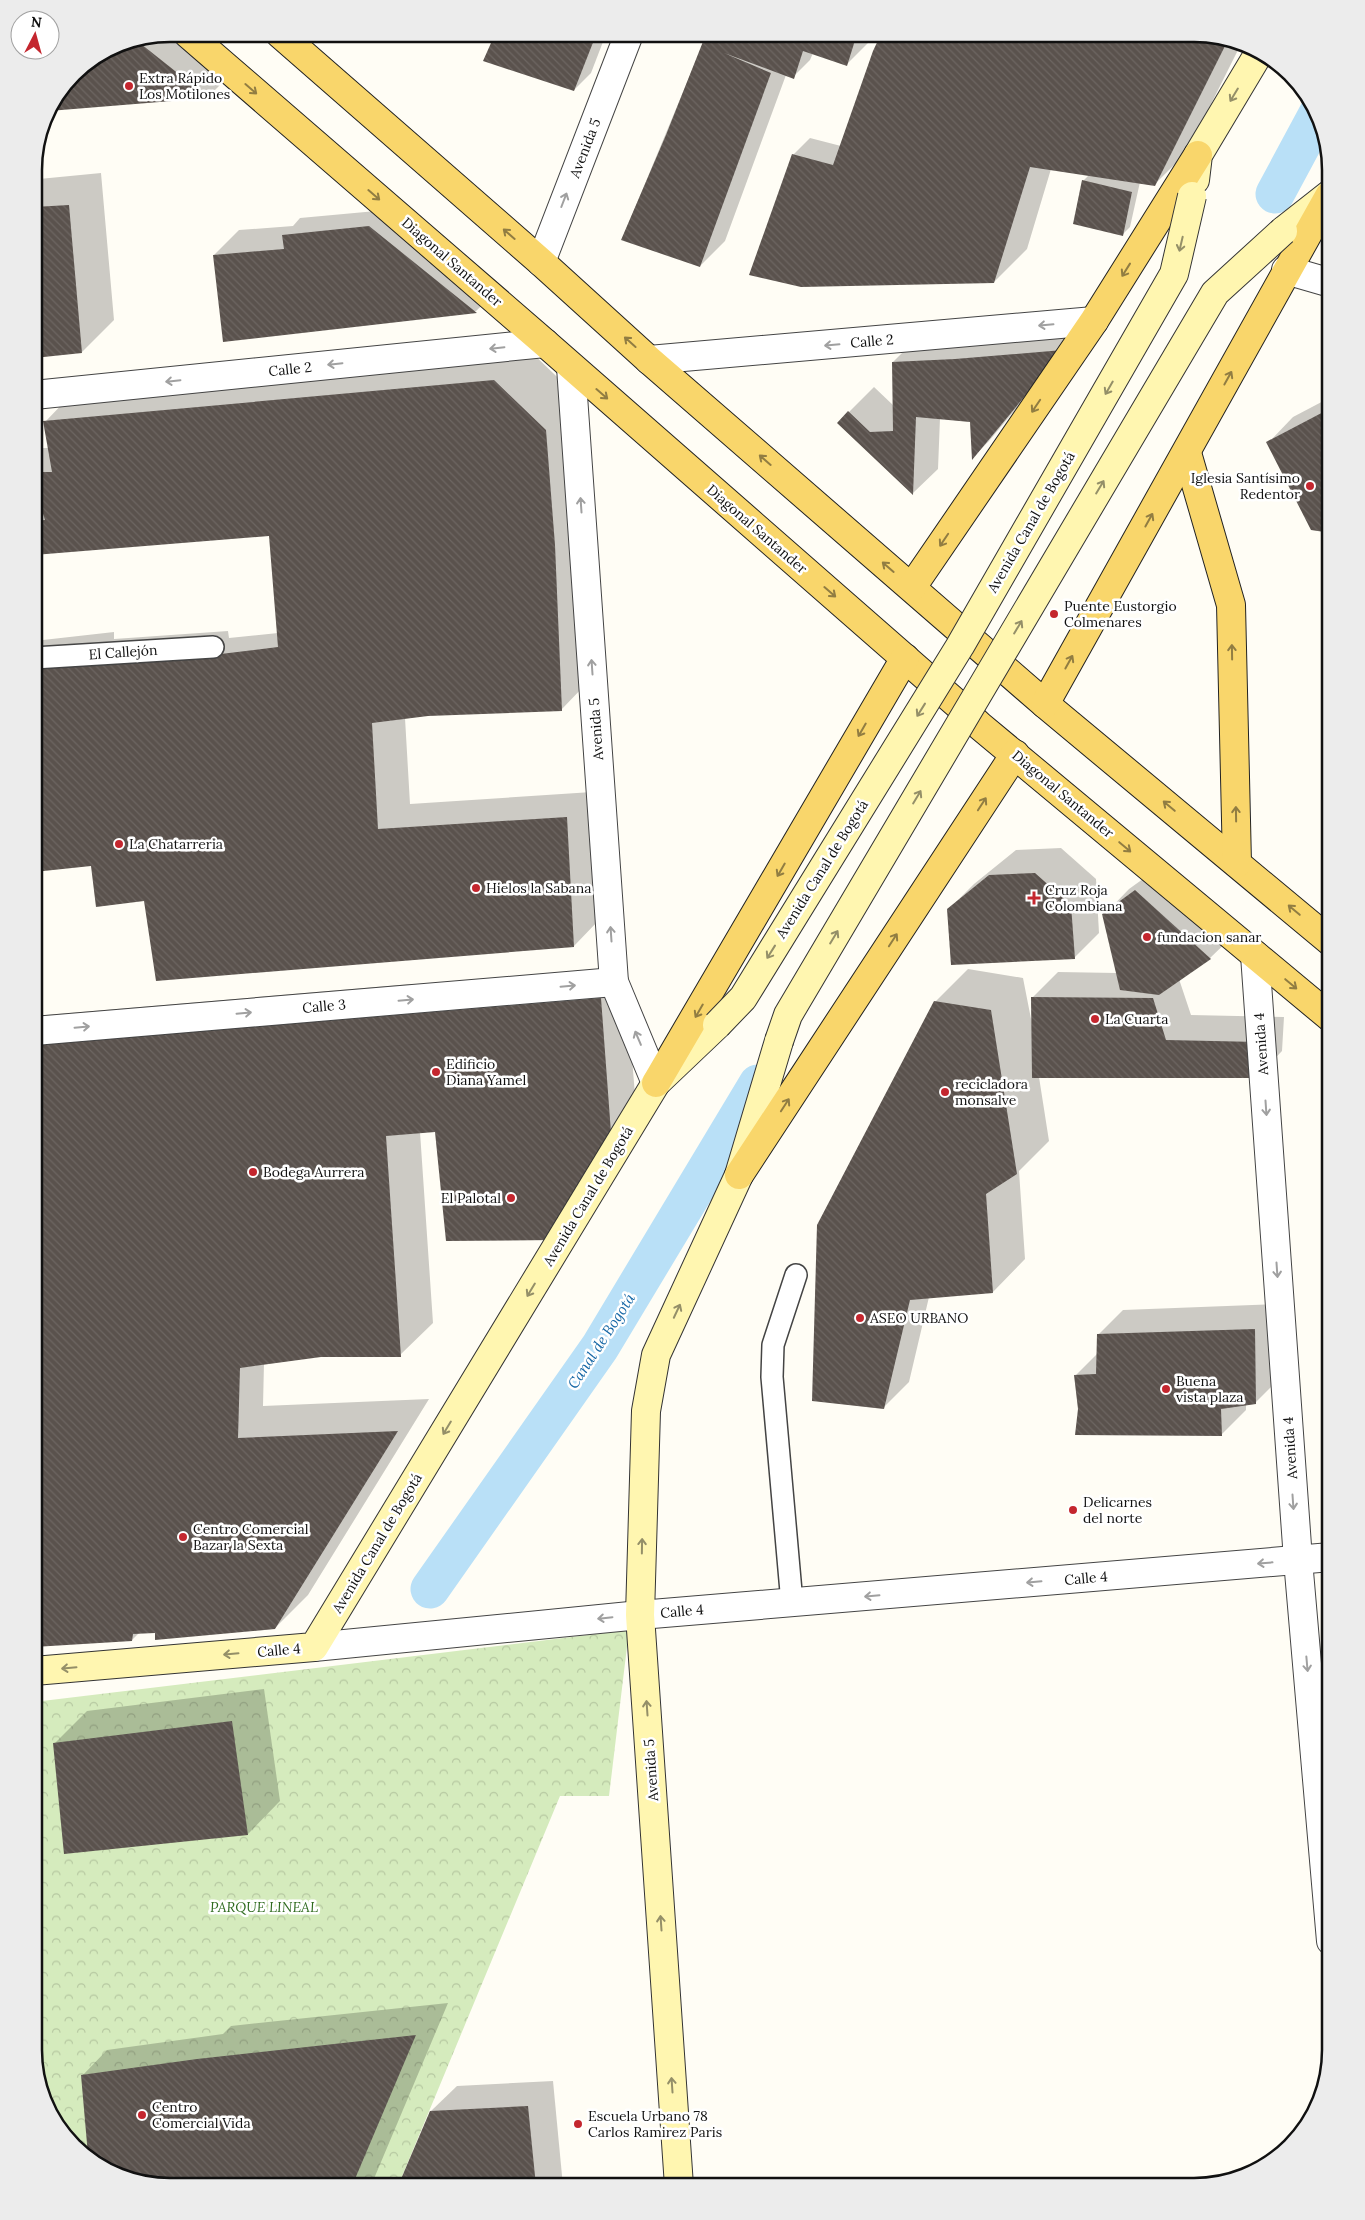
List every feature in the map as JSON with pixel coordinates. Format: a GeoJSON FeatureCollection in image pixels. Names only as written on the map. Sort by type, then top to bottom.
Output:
{"type":"FeatureCollection","features":[{"type":"Feature","properties":{"kind":"main road","name":"Diagonal Santander"},"geometry":{"type":"LineString","coordinates":[[198,43],[545,343],[980,726],[1322,1011]]}},
{"type":"Feature","properties":{"kind":"main road"},"geometry":{"type":"LineString","coordinates":[[290,43],[649,360],[1045,704],[1237,863],[1322,930]]}},
{"type":"Feature","properties":{"kind":"main road","name":"Avenida Canal de Bogotá"},"geometry":{"type":"LineString","coordinates":[[314,1646],[656,1083],[717,1026],[743,998],[960,646],[1174,274],[1192,196],[1198,155],[1256,59]]}},
{"type":"Feature","properties":{"kind":"main road"},"geometry":{"type":"LineString","coordinates":[[912,587],[1094,321],[1198,155]]}},
{"type":"Feature","properties":{"kind":"main road"},"geometry":{"type":"LineString","coordinates":[[740,1175],[788,1016],[1215,293],[1283,231],[1322,200]]}},
{"type":"Feature","properties":{"kind":"main road"},"geometry":{"type":"LineString","coordinates":[[1045,704],[1187,453],[1286,270],[1322,208]]}},
{"type":"Feature","properties":{"kind":"main road"},"geometry":{"type":"LineString","coordinates":[[1187,453],[1231,605],[1237,863]]}},
{"type":"Feature","properties":{"kind":"main road"},"geometry":{"type":"LineString","coordinates":[[656,1083],[905,658]]}},
{"type":"Feature","properties":{"kind":"main road"},"geometry":{"type":"LineString","coordinates":[[740,1175],[1015,754]]}},
{"type":"Feature","properties":{"kind":"main road","name":"Avenida 5"},"geometry":{"type":"LineString","coordinates":[[678,2178],[640,1615],[646,1410],[656,1355],[740,1175]]}},
{"type":"Feature","properties":{"kind":"main road","name":"Calle 4"},"geometry":{"type":"LineString","coordinates":[[42,1670],[314,1646]]}},
{"type":"Feature","properties":{"kind":"street","name":"Avenida 5"},"geometry":{"type":"LineString","coordinates":[[540,262],[625,43]]}},
{"type":"Feature","properties":{"kind":"street"},"geometry":{"type":"LineString","coordinates":[[1286,270],[1322,280]]}},
{"type":"Feature","properties":{"kind":"street","name":"Calle 2"},"geometry":{"type":"LineString","coordinates":[[649,360],[1094,321]]}},
{"type":"Feature","properties":{"kind":"street","name":"Calle 2"},"geometry":{"type":"LineString","coordinates":[[43,394],[545,343]]}},
{"type":"Feature","properties":{"kind":"street","name":"Avenida 5"},"geometry":{"type":"LineString","coordinates":[[571,367],[614,982],[656,1083]]}},
{"type":"Feature","properties":{"kind":"street","name":"Avenida 4"},"geometry":{"type":"LineString","coordinates":[[1255,955],[1298,1560],[1322,1837]]}},
{"type":"Feature","properties":{"kind":"street","name":"Calle 3"},"geometry":{"type":"LineString","coordinates":[[43,1030],[614,982]]}},
{"type":"Feature","properties":{"kind":"street","name":"Calle 4"},"geometry":{"type":"LineString","coordinates":[[314,1646],[640,1615],[1322,1558]]}},
{"type":"Feature","properties":{"kind":"lane","name":"El Callejón"},"geometry":{"type":"LineString","coordinates":[[43,657],[213,647]]}},
{"type":"Feature","properties":{"kind":"lane"},"geometry":{"type":"LineString","coordinates":[[792,1603],[772,1377],[773,1345],[796,1275]]}},
{"type":"Feature","properties":{"kind":"green space","name":"PARQUE LINEAL"},"geometry":{"type":"Polygon","coordinates":[[[629,1630],[609,1796],[560,1796],[402,2177],[162,2177],[146,2175],[129,2171],[99,2156],[74,2134],[64,2121],[49,2091],[42,2050],[42,1701],[629,1630]]]}},
{"type":"Feature","properties":{"kind":"building"},"geometry":{"type":"Polygon","coordinates":[[[491,43],[593,43],[574,91],[483,61],[491,43]]]}},
{"type":"Feature","properties":{"kind":"building"},"geometry":{"type":"Polygon","coordinates":[[[702,43],[854,43],[847,66],[803,51],[794,79],[724,53],[771,73],[700,267],[621,240],[702,43]]]}},
{"type":"Feature","properties":{"kind":"building"},"geometry":{"type":"Polygon","coordinates":[[[877,43],[1203,43],[1225,46],[1155,186],[1030,167],[994,283],[801,287],[749,275],[792,154],[833,165],[877,43]]]}},
{"type":"Feature","properties":{"kind":"building","name":"Extra Rápido Los Motilones"},"geometry":{"type":"Polygon","coordinates":[[[143,46],[209,98],[58,110],[74,86],[99,64],[122,52],[143,46]]]}},
{"type":"Feature","properties":{"kind":"building"},"geometry":{"type":"Polygon","coordinates":[[[1082,180],[1132,192],[1123,236],[1073,224],[1082,180]]]}},
{"type":"Feature","properties":{"kind":"building"},"geometry":{"type":"Polygon","coordinates":[[[69,205],[82,353],[43,357],[43,206],[69,205]]]}},
{"type":"Feature","properties":{"kind":"building"},"geometry":{"type":"Polygon","coordinates":[[[369,226],[477,313],[223,342],[213,255],[284,249],[282,235],[369,226]]]}},
{"type":"Feature","properties":{"kind":"building"},"geometry":{"type":"Polygon","coordinates":[[[1063,350],[972,460],[970,422],[916,417],[913,495],[837,423],[848,411],[870,432],[893,431],[892,362],[1063,350]]]}},
{"type":"Feature","properties":{"kind":"building"},"geometry":{"type":"Polygon","coordinates":[[[494,380],[546,430],[555,545],[562,711],[428,716],[372,723],[378,829],[567,817],[574,947],[156,981],[144,901],[96,907],[91,866],[43,871],[43,668],[204,656],[278,647],[269,536],[43,554],[43,520],[45,520],[43,513],[43,472],[52,472],[43,421],[494,380]]]}},
{"type":"Feature","properties":{"kind":"building","name":"Iglesia Santísimo Redentor"},"geometry":{"type":"Polygon","coordinates":[[[1322,413],[1322,532],[1311,530],[1266,442],[1322,413]]]}},
{"type":"Feature","properties":{"kind":"building"},"geometry":{"type":"Polygon","coordinates":[[[1035,873],[1071,905],[1075,959],[951,965],[947,909],[989,875],[1035,873]]]}},
{"type":"Feature","properties":{"kind":"building","name":"fundacion sanar"},"geometry":{"type":"Polygon","coordinates":[[[1135,890],[1211,959],[1159,995],[1120,990],[1102,914],[1135,890]]]}},
{"type":"Feature","properties":{"kind":"building","name":"La Cuarta"},"geometry":{"type":"Polygon","coordinates":[[[1031,997],[1153,998],[1166,1040],[1259,1042],[1257,1078],[1032,1078],[1031,997]]]}},
{"type":"Feature","properties":{"kind":"building"},"geometry":{"type":"Polygon","coordinates":[[[601,998],[612,1146],[555,1240],[446,1241],[435,1132],[386,1136],[401,1357],[321,1357],[240,1368],[238,1438],[398,1431],[275,1629],[155,1640],[155,1633],[133,1634],[132,1641],[42,1646],[43,1044],[601,998]]]}},
{"type":"Feature","properties":{"kind":"building","name":"recicladora monsalve"},"geometry":{"type":"Polygon","coordinates":[[[934,1001],[991,1010],[1017,1174],[986,1194],[993,1293],[910,1300],[884,1409],[812,1401],[817,1225],[934,1001]]]}},
{"type":"Feature","properties":{"kind":"building","name":"Buena vista plaza"},"geometry":{"type":"Polygon","coordinates":[[[1255,1329],[1256,1404],[1221,1409],[1222,1436],[1075,1435],[1078,1409],[1074,1375],[1096,1374],[1097,1334],[1255,1329]]]}},
{"type":"Feature","properties":{"kind":"building"},"geometry":{"type":"Polygon","coordinates":[[[232,1721],[248,1835],[64,1854],[53,1743],[232,1721]]]}},
{"type":"Feature","properties":{"kind":"building"},"geometry":{"type":"Polygon","coordinates":[[[416,2035],[356,2177],[162,2177],[129,2171],[99,2156],[87,2147],[81,2075],[197,2059],[416,2035]]]}},
{"type":"Feature","properties":{"kind":"building"},"geometry":{"type":"Polygon","coordinates":[[[528,2106],[535,2177],[402,2177],[430,2111],[528,2106]]]}},
{"type":"Feature","properties":{"kind":"waterway","name":"Canal de Bogotá"},"geometry":{"type":"LineString","coordinates":[[1275,194],[1313,123]]}},
{"type":"Feature","properties":{"kind":"waterway","name":"Canal de Bogotá"},"geometry":{"type":"LineString","coordinates":[[430,1589],[600,1347],[758,1084]]}},
{"type":"Feature","properties":{"kind":"place","name":"Extra Rápido Los Motilones"},"geometry":{"type":"Point","coordinates":[129,86]}},
{"type":"Feature","properties":{"kind":"place","name":"Iglesia Santísimo Redentor"},"geometry":{"type":"Point","coordinates":[1310,486]}},
{"type":"Feature","properties":{"kind":"place","name":"Puente Eustorgio Colmenares"},"geometry":{"type":"Point","coordinates":[1054,614]}},
{"type":"Feature","properties":{"kind":"place","name":"La Chatarreria"},"geometry":{"type":"Point","coordinates":[119,844]}},
{"type":"Feature","properties":{"kind":"place","name":"Hielos la Sabana"},"geometry":{"type":"Point","coordinates":[476,888]}},
{"type":"Feature","properties":{"kind":"place","name":"Cruz Roja Colombiana"},"geometry":{"type":"Point","coordinates":[1034,898]}},
{"type":"Feature","properties":{"kind":"place","name":"fundacion sanar"},"geometry":{"type":"Point","coordinates":[1147,937]}},
{"type":"Feature","properties":{"kind":"place","name":"La Cuarta"},"geometry":{"type":"Point","coordinates":[1095,1019]}},
{"type":"Feature","properties":{"kind":"place","name":"Edificio Diana Yamel"},"geometry":{"type":"Point","coordinates":[436,1072]}},
{"type":"Feature","properties":{"kind":"place","name":"recicladora monsalve"},"geometry":{"type":"Point","coordinates":[945,1092]}},
{"type":"Feature","properties":{"kind":"place","name":"Bodega Aurrera"},"geometry":{"type":"Point","coordinates":[253,1172]}},
{"type":"Feature","properties":{"kind":"place","name":"El Palotal"},"geometry":{"type":"Point","coordinates":[511,1198]}},
{"type":"Feature","properties":{"kind":"place","name":"ASEO URBANO"},"geometry":{"type":"Point","coordinates":[860,1318]}},
{"type":"Feature","properties":{"kind":"place","name":"Buena vista plaza"},"geometry":{"type":"Point","coordinates":[1166,1389]}},
{"type":"Feature","properties":{"kind":"place","name":"Delicarnes del norte"},"geometry":{"type":"Point","coordinates":[1073,1510]}},
{"type":"Feature","properties":{"kind":"place","name":"Centro Comercial Bazar la Sexta"},"geometry":{"type":"Point","coordinates":[183,1537]}},
{"type":"Feature","properties":{"kind":"place","name":"Centro Comercial Vida"},"geometry":{"type":"Point","coordinates":[142,2115]}},
{"type":"Feature","properties":{"kind":"place","name":"Escuela Urbano 78 Carlos Ramirez Paris"},"geometry":{"type":"Point","coordinates":[578,2124]}}]}
